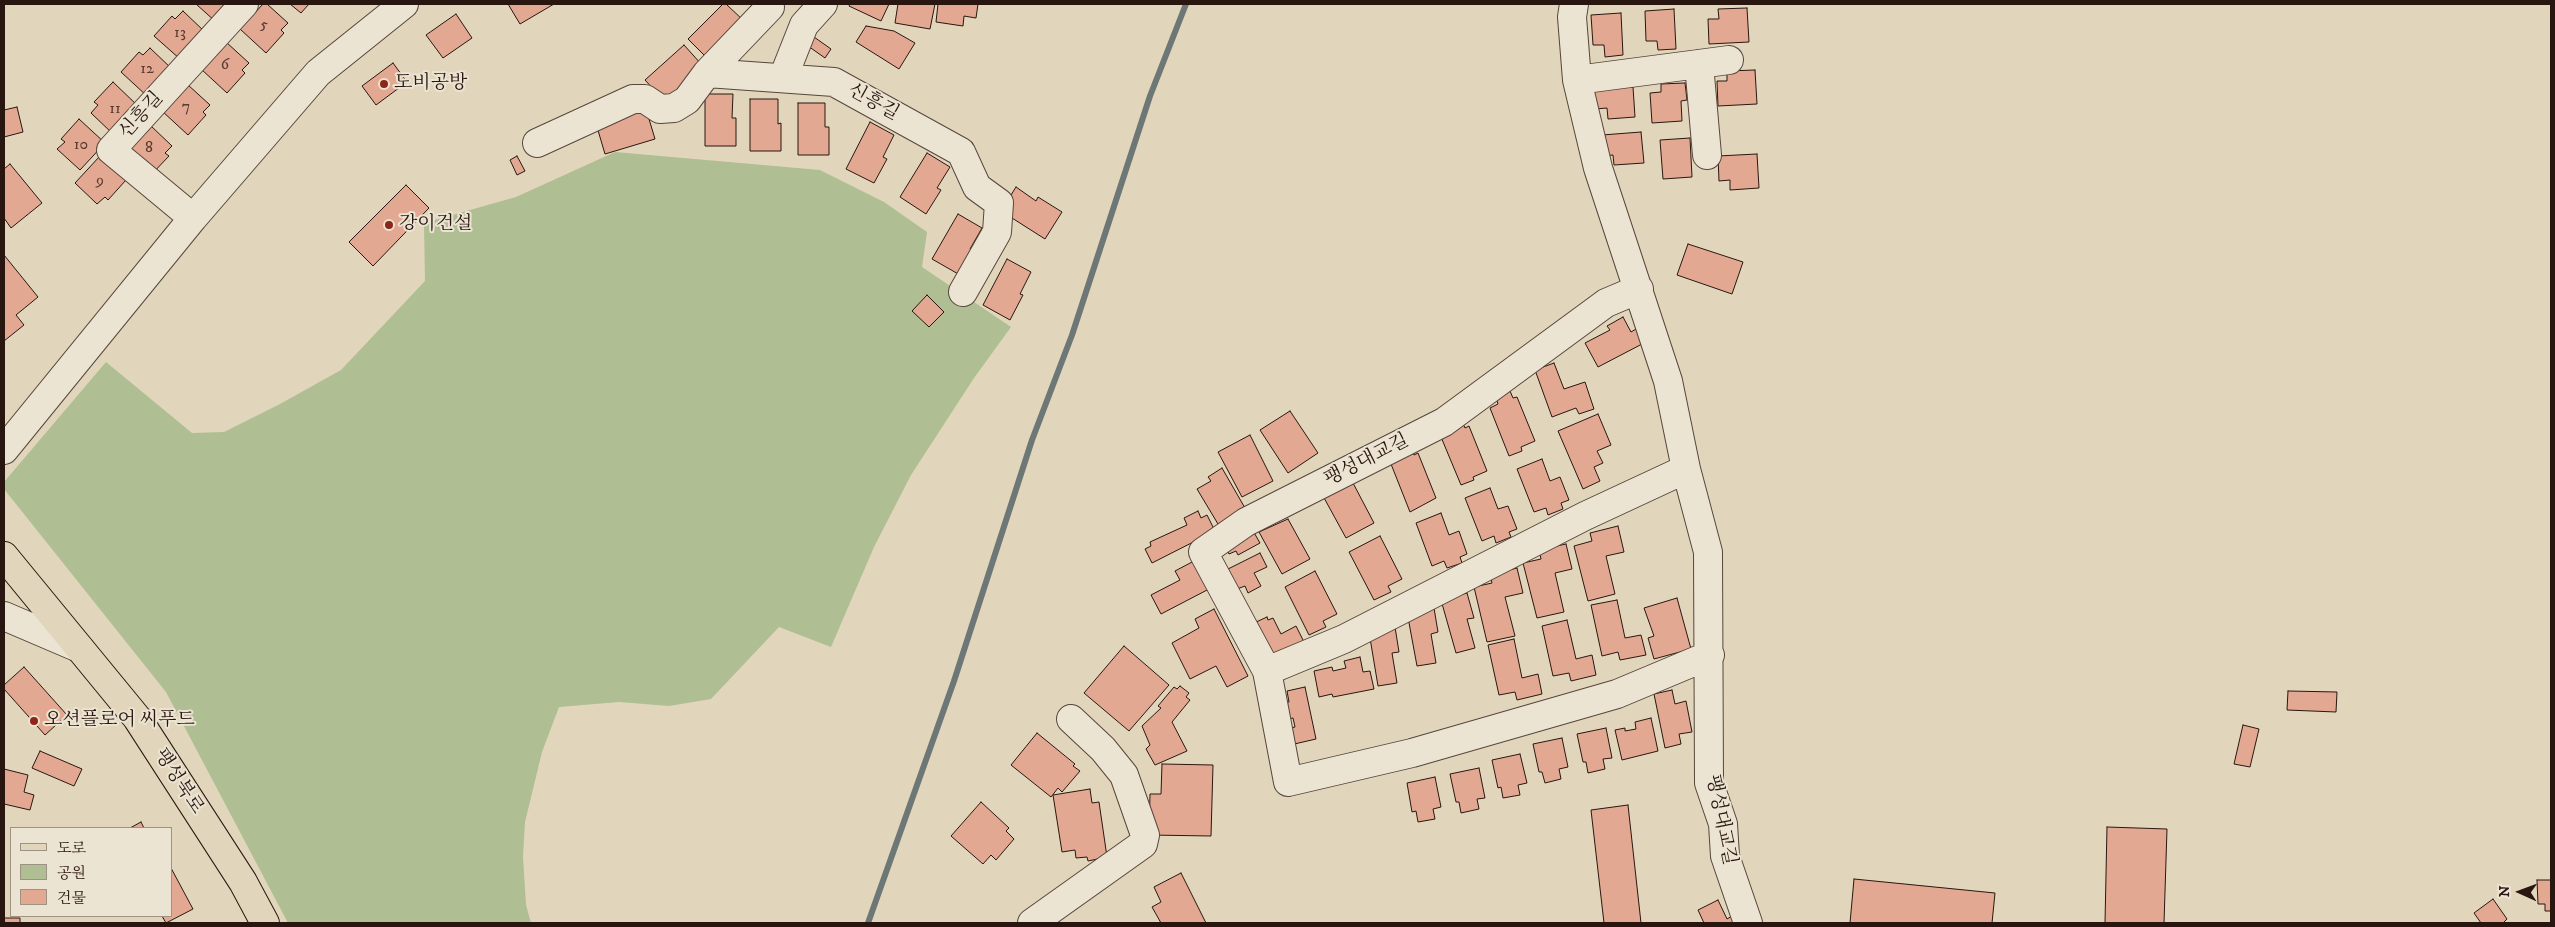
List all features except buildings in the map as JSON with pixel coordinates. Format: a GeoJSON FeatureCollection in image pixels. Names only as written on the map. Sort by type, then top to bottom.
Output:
{"type":"FeatureCollection","features":[{"type":"Feature","properties":{"kind":"main road","name":"팽성북로"},"geometry":{"type":"LineString","coordinates":[[4,556],[41,598],[79,648],[137,718],[243,882],[265,923]]}},
{"type":"Feature","properties":{"kind":"street","name":"신흥길"},"geometry":{"type":"LineString","coordinates":[[193,218],[111,150],[244,4]]}},
{"type":"Feature","properties":{"kind":"street"},"geometry":{"type":"LineString","coordinates":[[4,450],[193,218],[318,73],[404,4]]}},
{"type":"Feature","properties":{"kind":"street"},"geometry":{"type":"LineString","coordinates":[[783,78],[804,25],[823,4]]}},
{"type":"Feature","properties":{"kind":"street"},"geometry":{"type":"LineString","coordinates":[[1574,4],[1572,17],[1577,80],[1729,60]]}},
{"type":"Feature","properties":{"kind":"street"},"geometry":{"type":"LineString","coordinates":[[537,143],[633,99],[645,99],[660,109],[674,108],[687,100],[767,5],[804,25]]}},
{"type":"Feature","properties":{"kind":"street"},"geometry":{"type":"LineString","coordinates":[[1699,64],[1707,156]]}},
{"type":"Feature","properties":{"kind":"street","name":"신흥길"},"geometry":{"type":"LineString","coordinates":[[707,74],[834,82],[962,152],[977,188],[999,202],[997,232],[963,292]]}},
{"type":"Feature","properties":{"kind":"street","name":"팽성대교길"},"geometry":{"type":"LineString","coordinates":[[1577,80],[1598,168],[1668,381],[1686,469],[1708,552],[1710,655],[1709,783],[1723,824],[1725,856],[1748,923]]}},
{"type":"Feature","properties":{"kind":"street","name":"팽성대교길"},"geometry":{"type":"LineString","coordinates":[[1639,289],[1606,303],[1444,422],[1246,522],[1203,552],[1267,671],[1288,782],[1412,753],[1617,694],[1710,655]]}},
{"type":"Feature","properties":{"kind":"street"},"geometry":{"type":"LineString","coordinates":[[1267,671],[1344,639],[1585,516],[1686,469]]}},
{"type":"Feature","properties":{"kind":"street"},"geometry":{"type":"LineString","coordinates":[[4,616],[79,648]]}},
{"type":"Feature","properties":{"kind":"street"},"geometry":{"type":"LineString","coordinates":[[1032,923],[1143,844],[1145,835],[1124,776],[1103,749],[1071,719]]}},
{"type":"Feature","properties":{"kind":"green space"},"geometry":{"type":"Polygon","coordinates":[[[615,152],[820,170],[884,202],[927,232],[922,267],[1011,327],[974,378],[911,475],[874,547],[831,647],[779,627],[711,699],[669,706],[619,702],[559,707],[542,752],[525,822],[523,857],[526,905],[531,923],[288,923],[166,692],[4,489],[4,482],[106,362],[192,433],[224,432],[280,404],[341,370],[425,281],[424,223],[516,197],[615,152]]]}},
{"type":"Feature","properties":{"kind":"waterway"},"geometry":{"type":"LineString","coordinates":[[868,923],[954,681],[1032,440],[1072,335],[1150,96],[1186,4]]}},
{"type":"Feature","properties":{"kind":"place","name":"도비공방"},"geometry":{"type":"Point","coordinates":[384,84]}},
{"type":"Feature","properties":{"kind":"place","name":"강이건설"},"geometry":{"type":"Point","coordinates":[389,225]}},
{"type":"Feature","properties":{"kind":"place","name":"오션플로어 씨푸드"},"geometry":{"type":"Point","coordinates":[34,721]}}]}
